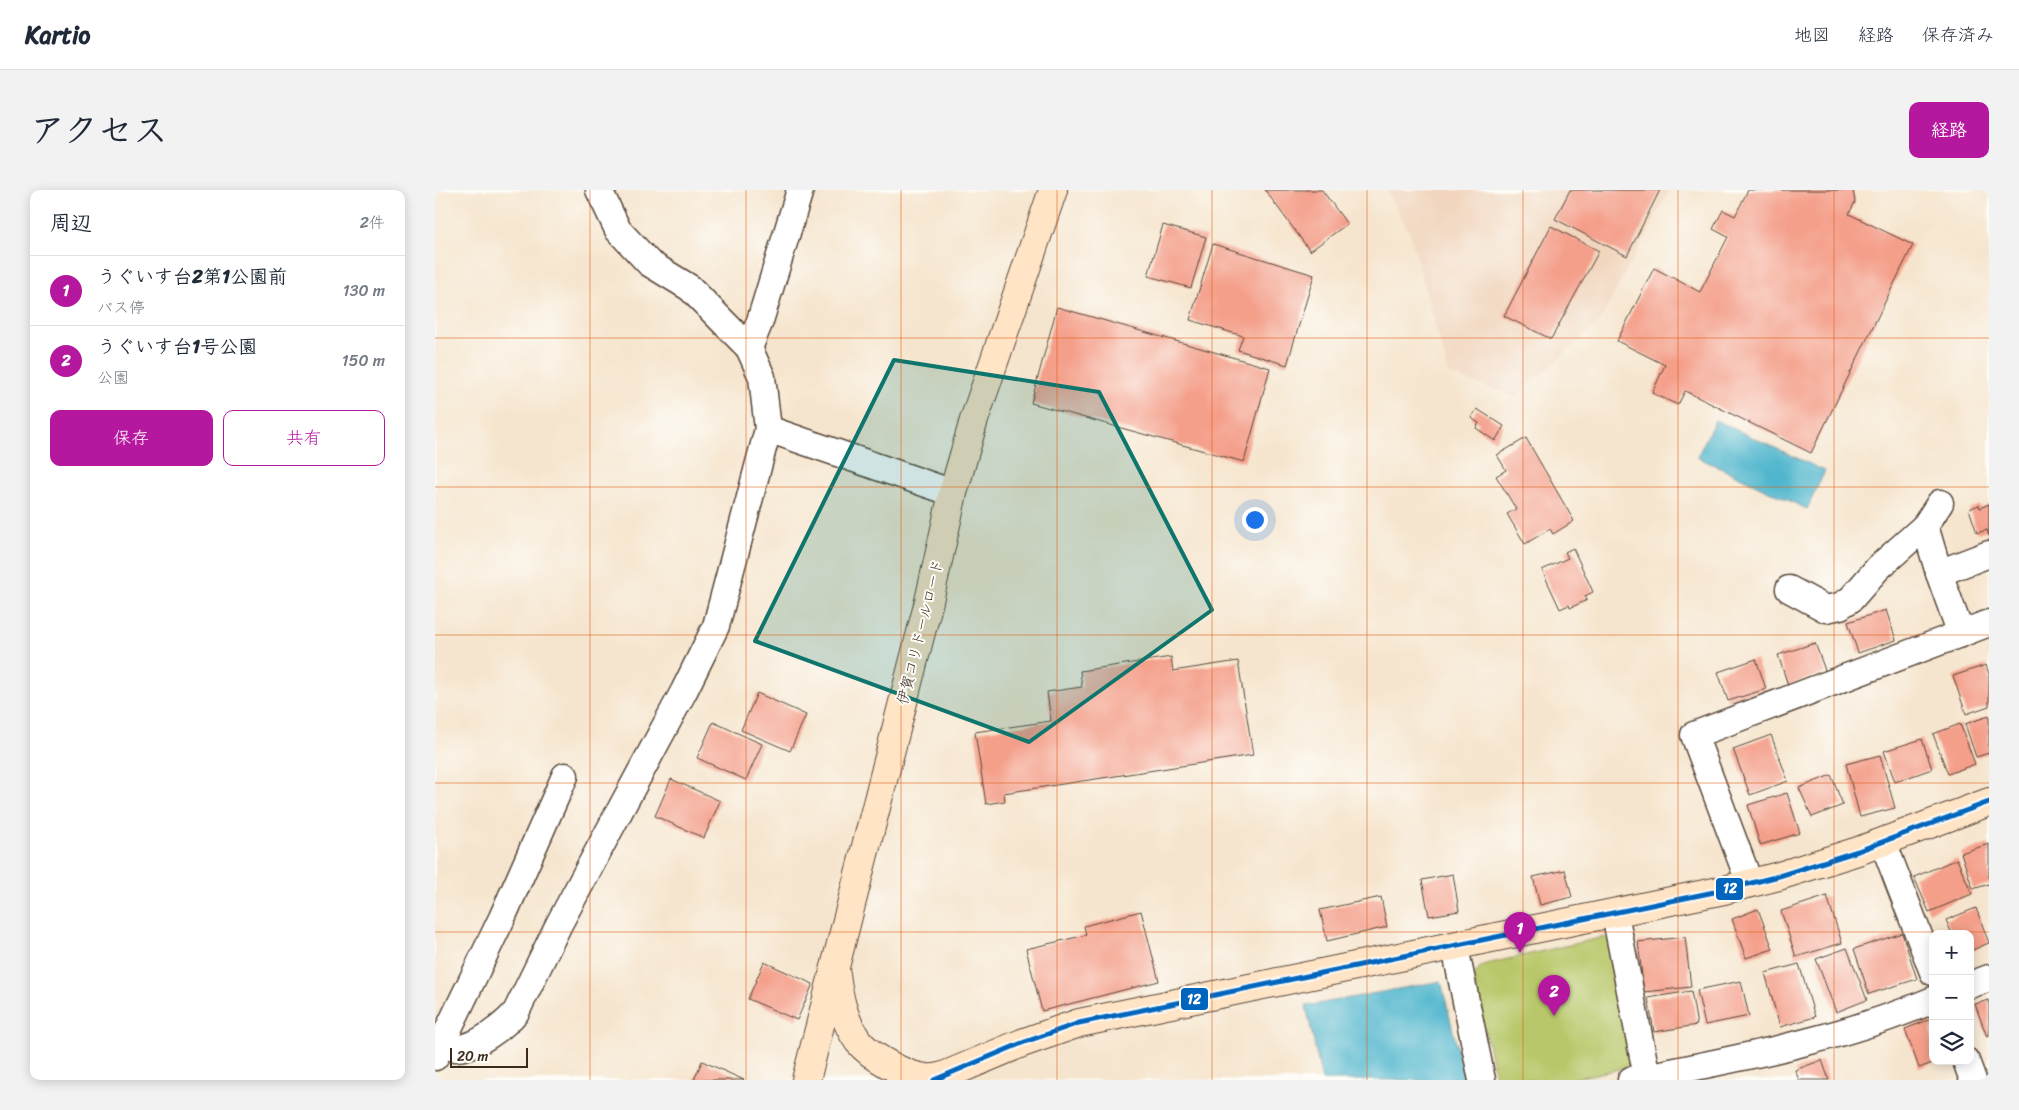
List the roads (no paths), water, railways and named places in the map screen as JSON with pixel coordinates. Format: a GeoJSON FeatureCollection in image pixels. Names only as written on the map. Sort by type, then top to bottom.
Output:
{"type":"FeatureCollection","features":[{"type":"Feature","properties":{"kind":"street"},"geometry":{"type":"LineString","coordinates":[[438,1050],[457,1048],[479,1041],[500,1028],[516,1012],[559,924],[685,691],[716,626],[768,429],[761,377],[749,348],[690,288],[649,263],[618,230],[599,190]]}},
{"type":"Feature","properties":{"kind":"street"},"geometry":{"type":"LineString","coordinates":[[749,348],[760,321],[800,190]]}},
{"type":"Feature","properties":{"kind":"street","name":"伊賀コリドールロード"},"geometry":{"type":"LineString","coordinates":[[805,1080],[929,601],[953,493],[974,420],[1053,190]]}},
{"type":"Feature","properties":{"kind":"street"},"geometry":{"type":"LineString","coordinates":[[768,429],[953,493]]}},
{"type":"Feature","properties":{"kind":"street"},"geometry":{"type":"LineString","coordinates":[[1789,589],[1825,609],[1840,606],[1851,599],[1878,568],[1925,526],[1940,503]]}},
{"type":"Feature","properties":{"kind":"street"},"geometry":{"type":"LineString","coordinates":[[1925,526],[1939,573],[1961,634]]}},
{"type":"Feature","properties":{"kind":"street"},"geometry":{"type":"LineString","coordinates":[[1939,573],[1989,554]]}},
{"type":"Feature","properties":{"kind":"street"},"geometry":{"type":"LineString","coordinates":[[1750,884],[1695,736],[1989,623]]}},
{"type":"Feature","properties":{"kind":"street"},"geometry":{"type":"LineString","coordinates":[[438,1050],[502,918],[565,776]]}},
{"type":"Feature","properties":{"kind":"street"},"geometry":{"type":"LineString","coordinates":[[835,966],[843,1010],[859,1042],[890,1065],[913,1075],[939,1078],[1022,1043],[1079,1024],[1615,914],[1750,884],[1883,842],[1989,802]]}},
{"type":"Feature","properties":{"kind":"street"},"geometry":{"type":"LineString","coordinates":[[1883,842],[1929,962]]}},
{"type":"Feature","properties":{"kind":"street"},"geometry":{"type":"LineString","coordinates":[[1615,914],[1639,1078],[1733,1070],[1802,1043],[1870,1023],[1929,1001]]}},
{"type":"Feature","properties":{"kind":"street"},"geometry":{"type":"LineString","coordinates":[[1455,947],[1483,1080]]}},
{"type":"Feature","properties":{"kind":"street"},"geometry":{"type":"LineString","coordinates":[[1974,984],[1989,978]]}},
{"type":"Feature","properties":{"kind":"street"},"geometry":{"type":"LineString","coordinates":[[1967,1065],[1973,1080]]}},
{"type":"Feature","properties":{"kind":"water"},"geometry":{"type":"Polygon","coordinates":[[[1715,420],[1825,471],[1807,509],[1697,457],[1715,420]]]}},
{"type":"Feature","properties":{"kind":"water"},"geometry":{"type":"Polygon","coordinates":[[[1441,981],[1465,1080],[1322,1080],[1306,1006],[1441,981]]]}},
{"type":"Feature","properties":{"kind":"place","name":"うぐいす台2第1公園前"},"geometry":{"type":"Point","coordinates":[1520,953]}},
{"type":"Feature","properties":{"kind":"place","name":"うぐいす台1号公園"},"geometry":{"type":"Point","coordinates":[1554,1016]}}]}
